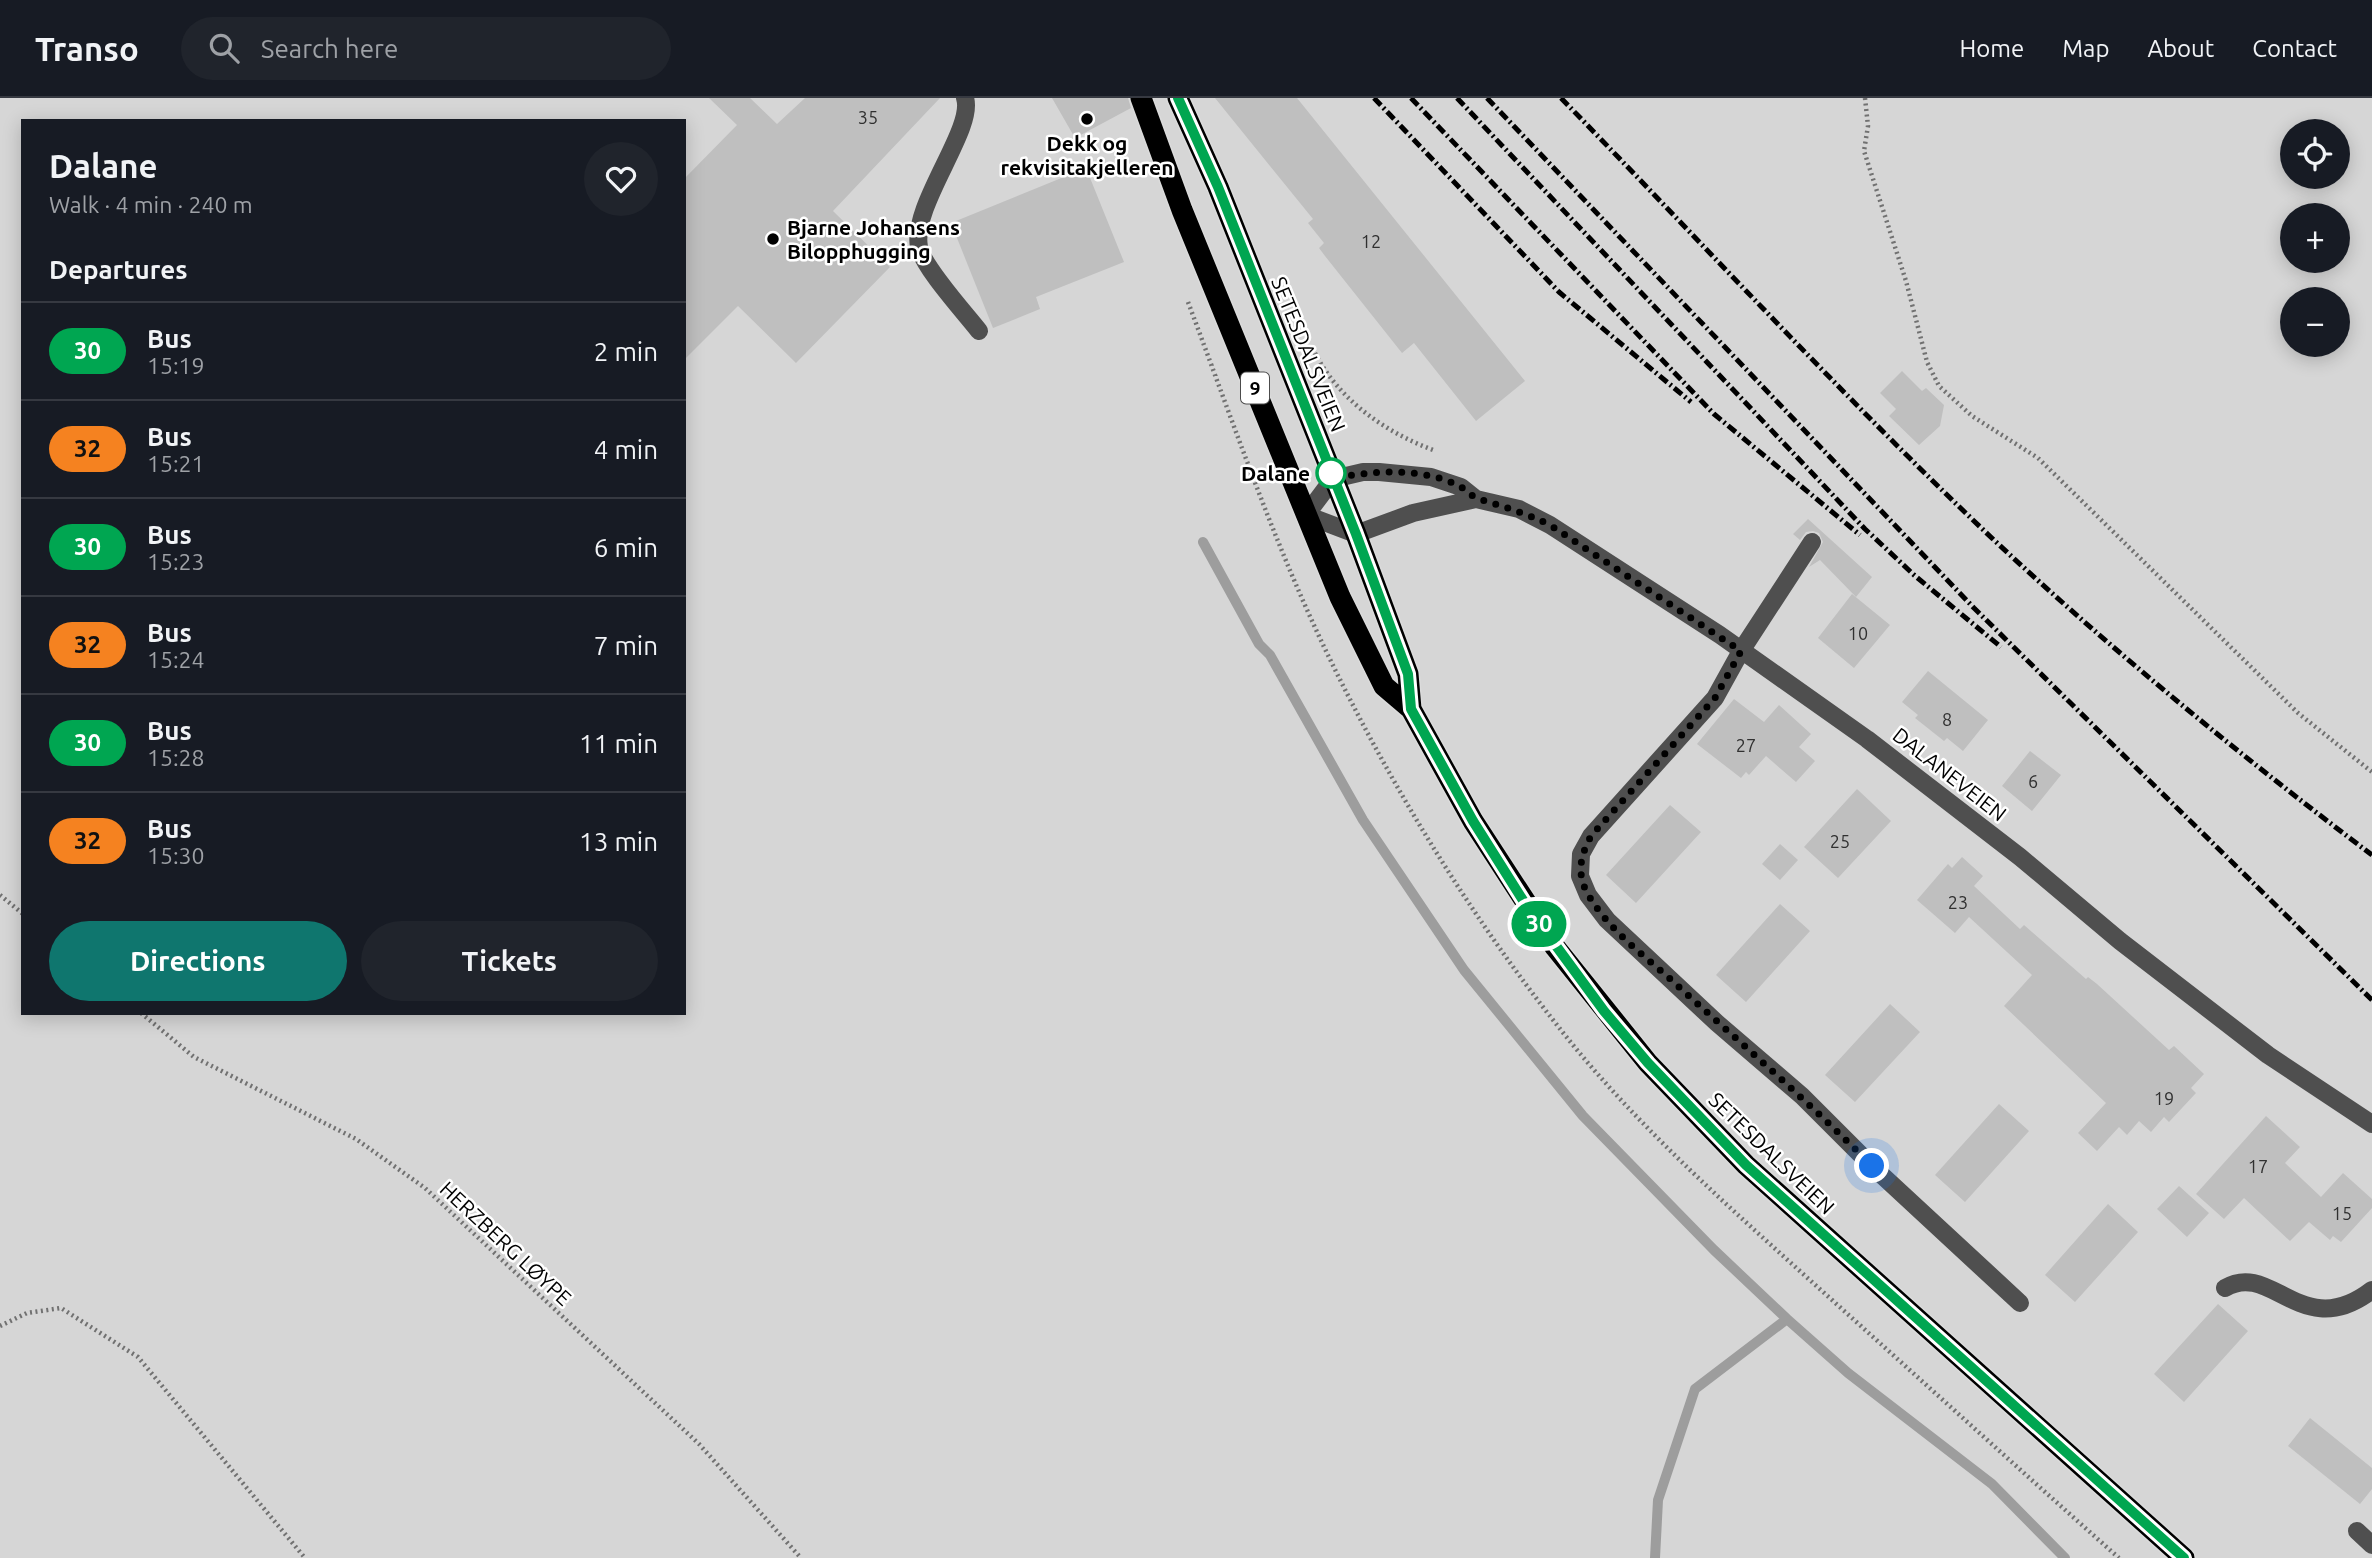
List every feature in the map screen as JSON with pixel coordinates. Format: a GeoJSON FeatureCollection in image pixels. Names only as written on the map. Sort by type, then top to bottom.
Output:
{"type":"FeatureCollection","features":[{"type":"Feature","properties":{"kind":"highway","name":"SETESDALSVEIEN"},"geometry":{"type":"LineString","coordinates":[[1141,98],[1182,210],[1306,515],[1340,597],[1384,686],[1411,709],[1512,884],[1572,968],[1648,1063],[1737,1156],[2184,1558]]}},
{"type":"Feature","properties":{"kind":"highway","name":"SETESDALSVEIEN"},"geometry":{"type":"LineString","coordinates":[[1178,98],[1218,187],[1356,534],[1408,674],[1411,709]]}},
{"type":"Feature","properties":{"kind":"street"},"geometry":{"type":"LineString","coordinates":[[965,98],[967,105],[955,141],[920,219],[919,248],[939,280],[979,331]]}},
{"type":"Feature","properties":{"kind":"street","name":"DALANEVEIEN"},"geometry":{"type":"LineString","coordinates":[[1333,479],[1363,472],[1431,477],[1461,487],[1476,499],[1519,509],[1550,525],[1741,651],[1867,739],[2020,856],[2120,941],[2268,1055],[2372,1124]]}},
{"type":"Feature","properties":{"kind":"street"},"geometry":{"type":"LineString","coordinates":[[1333,479],[1306,515],[1356,534]]}},
{"type":"Feature","properties":{"kind":"street","name":"DALANEVEIEN"},"geometry":{"type":"LineString","coordinates":[[1356,534],[1413,513],[1476,499]]}},
{"type":"Feature","properties":{"kind":"street"},"geometry":{"type":"LineString","coordinates":[[1812,542],[1741,651],[1715,698],[1591,836],[1581,854],[1580,876],[1588,895],[1635,949],[1802,1096],[1872,1166],[2020,1303]]}},
{"type":"Feature","properties":{"kind":"street"},"geometry":{"type":"LineString","coordinates":[[2225,1287],[2244,1280],[2310,1307],[2334,1310],[2355,1303],[2372,1290]]}},
{"type":"Feature","properties":{"kind":"street"},"geometry":{"type":"LineString","coordinates":[[2357,1531],[2372,1545]]}},
{"type":"Feature","properties":{"kind":"path"},"geometry":{"type":"LineString","coordinates":[[1865,98],[1868,126],[1864,151],[1906,281],[1927,362],[1939,386],[1972,416],[2038,458],[2298,713],[2372,772]]}},
{"type":"Feature","properties":{"kind":"path"},"geometry":{"type":"LineString","coordinates":[[1310,341],[1331,379],[1351,401],[1406,440],[1442,454]]}},
{"type":"Feature","properties":{"kind":"path"},"geometry":{"type":"LineString","coordinates":[[0,895],[21,912]]}},
{"type":"Feature","properties":{"kind":"path","name":"HERZBERG LØYPE"},"geometry":{"type":"LineString","coordinates":[[143,1015],[194,1057],[356,1139],[425,1188],[699,1444],[801,1558]]}},
{"type":"Feature","properties":{"kind":"path"},"geometry":{"type":"LineString","coordinates":[[0,1326],[27,1313],[61,1308],[138,1357],[305,1558]]}},
{"type":"Feature","properties":{"kind":"shaded area"},"geometry":{"type":"Polygon","coordinates":[[[0,98],[2372,98],[2372,1558],[0,1558],[0,98]]]}},
{"type":"Feature","properties":{"kind":"building","name":"Bjarne Johansens Bilopphugging"},"geometry":{"type":"Polygon","coordinates":[[[709,98],[750,98],[777,124],[805,98],[940,98],[833,211],[890,267],[796,363],[738,306],[686,358],[686,177],[737,125],[709,98]]]}},
{"type":"Feature","properties":{"kind":"building","name":"Dekk og rekvisitakjelleren"},"geometry":{"type":"Polygon","coordinates":[[[1052,98],[1128,98],[1131,108],[1075,138],[1052,98]]]}},
{"type":"Feature","properties":{"kind":"building"},"geometry":{"type":"Polygon","coordinates":[[[1215,98],[1297,98],[1525,381],[1476,421],[1414,343],[1402,353],[1319,248],[1324,243],[1308,223],[1313,219],[1215,98]]]}},
{"type":"Feature","properties":{"kind":"building"},"geometry":{"type":"Polygon","coordinates":[[[1086,168],[1124,262],[1036,297],[1040,309],[993,328],[951,223],[1086,168]]]}},
{"type":"Feature","properties":{"kind":"building"},"geometry":{"type":"Polygon","coordinates":[[[1902,371],[1922,391],[1926,388],[1944,405],[1940,426],[1919,445],[1889,416],[1896,409],[1880,393],[1902,371]]]}},
{"type":"Feature","properties":{"kind":"building"},"geometry":{"type":"Polygon","coordinates":[[[1808,519],[1872,577],[1856,597],[1820,560],[1809,567],[1823,542],[1819,533],[1806,532],[1800,540],[1793,534],[1808,519]]]}},
{"type":"Feature","properties":{"kind":"building"},"geometry":{"type":"Polygon","coordinates":[[[1852,594],[1890,625],[1854,668],[1818,638],[1852,594]]]}},
{"type":"Feature","properties":{"kind":"building"},"geometry":{"type":"Polygon","coordinates":[[[1928,671],[1988,720],[1963,751],[1947,738],[1944,741],[1915,718],[1918,715],[1902,702],[1928,671]]]}},
{"type":"Feature","properties":{"kind":"building"},"geometry":{"type":"Polygon","coordinates":[[[1734,699],[1764,722],[1779,705],[1811,734],[1799,747],[1815,761],[1796,782],[1766,756],[1749,775],[1746,772],[1741,778],[1697,744],[1734,699]]]}},
{"type":"Feature","properties":{"kind":"building"},"geometry":{"type":"Polygon","coordinates":[[[2030,751],[2061,775],[2032,811],[2002,786],[2030,751]]]}},
{"type":"Feature","properties":{"kind":"building"},"geometry":{"type":"Polygon","coordinates":[[[1857,789],[1891,821],[1838,878],[1804,847],[1857,789]]]}},
{"type":"Feature","properties":{"kind":"building"},"geometry":{"type":"Polygon","coordinates":[[[1670,805],[1701,832],[1636,903],[1606,875],[1670,805]]]}},
{"type":"Feature","properties":{"kind":"building"},"geometry":{"type":"Polygon","coordinates":[[[1780,844],[1798,860],[1780,880],[1762,864],[1780,844]]]}},
{"type":"Feature","properties":{"kind":"building"},"geometry":{"type":"Polygon","coordinates":[[[1962,857],[1983,876],[1974,886],[2020,929],[2024,925],[2086,979],[2088,977],[2097,984],[2169,1050],[2174,1046],[2204,1074],[2191,1088],[2196,1093],[2169,1122],[2164,1117],[2151,1132],[2139,1121],[2127,1135],[2119,1127],[2097,1151],[2078,1133],[2106,1103],[2004,1006],[2032,975],[1969,917],[1955,933],[1917,900],[1948,864],[1952,868],[1962,857]]]}},
{"type":"Feature","properties":{"kind":"building"},"geometry":{"type":"Polygon","coordinates":[[[1780,904],[1810,931],[1746,1002],[1716,975],[1780,904]]]}},
{"type":"Feature","properties":{"kind":"building"},"geometry":{"type":"Polygon","coordinates":[[[1890,1004],[1920,1032],[1855,1102],[1825,1075],[1890,1004]]]}},
{"type":"Feature","properties":{"kind":"building"},"geometry":{"type":"Polygon","coordinates":[[[1999,1104],[2029,1131],[1965,1202],[1935,1175],[1999,1104]]]}},
{"type":"Feature","properties":{"kind":"building"},"geometry":{"type":"Polygon","coordinates":[[[2266,1116],[2300,1147],[2285,1163],[2321,1197],[2343,1173],[2372,1199],[2372,1208],[2341,1242],[2333,1236],[2330,1240],[2309,1222],[2290,1241],[2244,1198],[2224,1219],[2196,1194],[2266,1116]]]}},
{"type":"Feature","properties":{"kind":"building"},"geometry":{"type":"Polygon","coordinates":[[[2179,1186],[2209,1213],[2187,1237],[2157,1209],[2179,1186]]]}},
{"type":"Feature","properties":{"kind":"building"},"geometry":{"type":"Polygon","coordinates":[[[2108,1204],[2138,1232],[2075,1302],[2045,1275],[2108,1204]]]}},
{"type":"Feature","properties":{"kind":"building"},"geometry":{"type":"Polygon","coordinates":[[[2218,1304],[2248,1331],[2184,1402],[2154,1374],[2218,1304]]]}},
{"type":"Feature","properties":{"kind":"building"},"geometry":{"type":"Polygon","coordinates":[[[2310,1418],[2372,1468],[2372,1489],[2360,1504],[2288,1446],[2310,1418]]]}},
{"type":"Feature","properties":{"kind":"waterway"},"geometry":{"type":"LineString","coordinates":[[1203,542],[1259,644],[1270,655],[1363,820],[1464,970],[1583,1116],[1714,1250],[1787,1319],[1848,1373],[1992,1484],[2065,1558]]}},
{"type":"Feature","properties":{"kind":"waterway"},"geometry":{"type":"LineString","coordinates":[[1655,1558],[1658,1500],[1695,1389],[1787,1319]]}},
{"type":"Feature","properties":{"kind":"railway"},"geometry":{"type":"LineString","coordinates":[[1374,98],[1559,292],[1691,402]]}},
{"type":"Feature","properties":{"kind":"railway"},"geometry":{"type":"LineString","coordinates":[[1411,98],[1714,414],[1860,535]]}},
{"type":"Feature","properties":{"kind":"railway"},"geometry":{"type":"LineString","coordinates":[[1457,98],[1865,529],[1914,575],[2001,647]]}},
{"type":"Feature","properties":{"kind":"railway"},"geometry":{"type":"LineString","coordinates":[[1487,98],[1974,608],[2372,1000]]}},
{"type":"Feature","properties":{"kind":"railway"},"geometry":{"type":"LineString","coordinates":[[1561,98],[1830,377],[1995,541],[2179,703],[2372,855]]}},
{"type":"Feature","properties":{"kind":"bus line","name":"30"},"geometry":{"type":"LineString","coordinates":[[1178,98],[1218,187],[1356,534],[1408,674],[1411,709],[1473,821],[1526,905],[1604,1011],[1648,1063],[1746,1165],[2184,1558]]}},
{"type":"Feature","properties":{"kind":"place","name":"Dekk og rekvisitakjelleren"},"geometry":{"type":"Point","coordinates":[1087,119]}},
{"type":"Feature","properties":{"kind":"place","name":"Bjarne Johansens Bilopphugging"},"geometry":{"type":"Point","coordinates":[773,239]}},
{"type":"Feature","properties":{"kind":"place","name":"Dalane"},"geometry":{"type":"Point","coordinates":[1331,473]}},
{"type":"Feature","properties":{"kind":"route"},"geometry":{"type":"LineString","coordinates":[[1331,473],[1333,479],[1363,472],[1431,477],[1461,487],[1476,499],[1519,509],[1550,525],[1741,651],[1715,698],[1625,794],[1591,836],[1581,854],[1580,876],[1588,895],[1635,949],[1802,1096],[1872,1166]]}}]}
